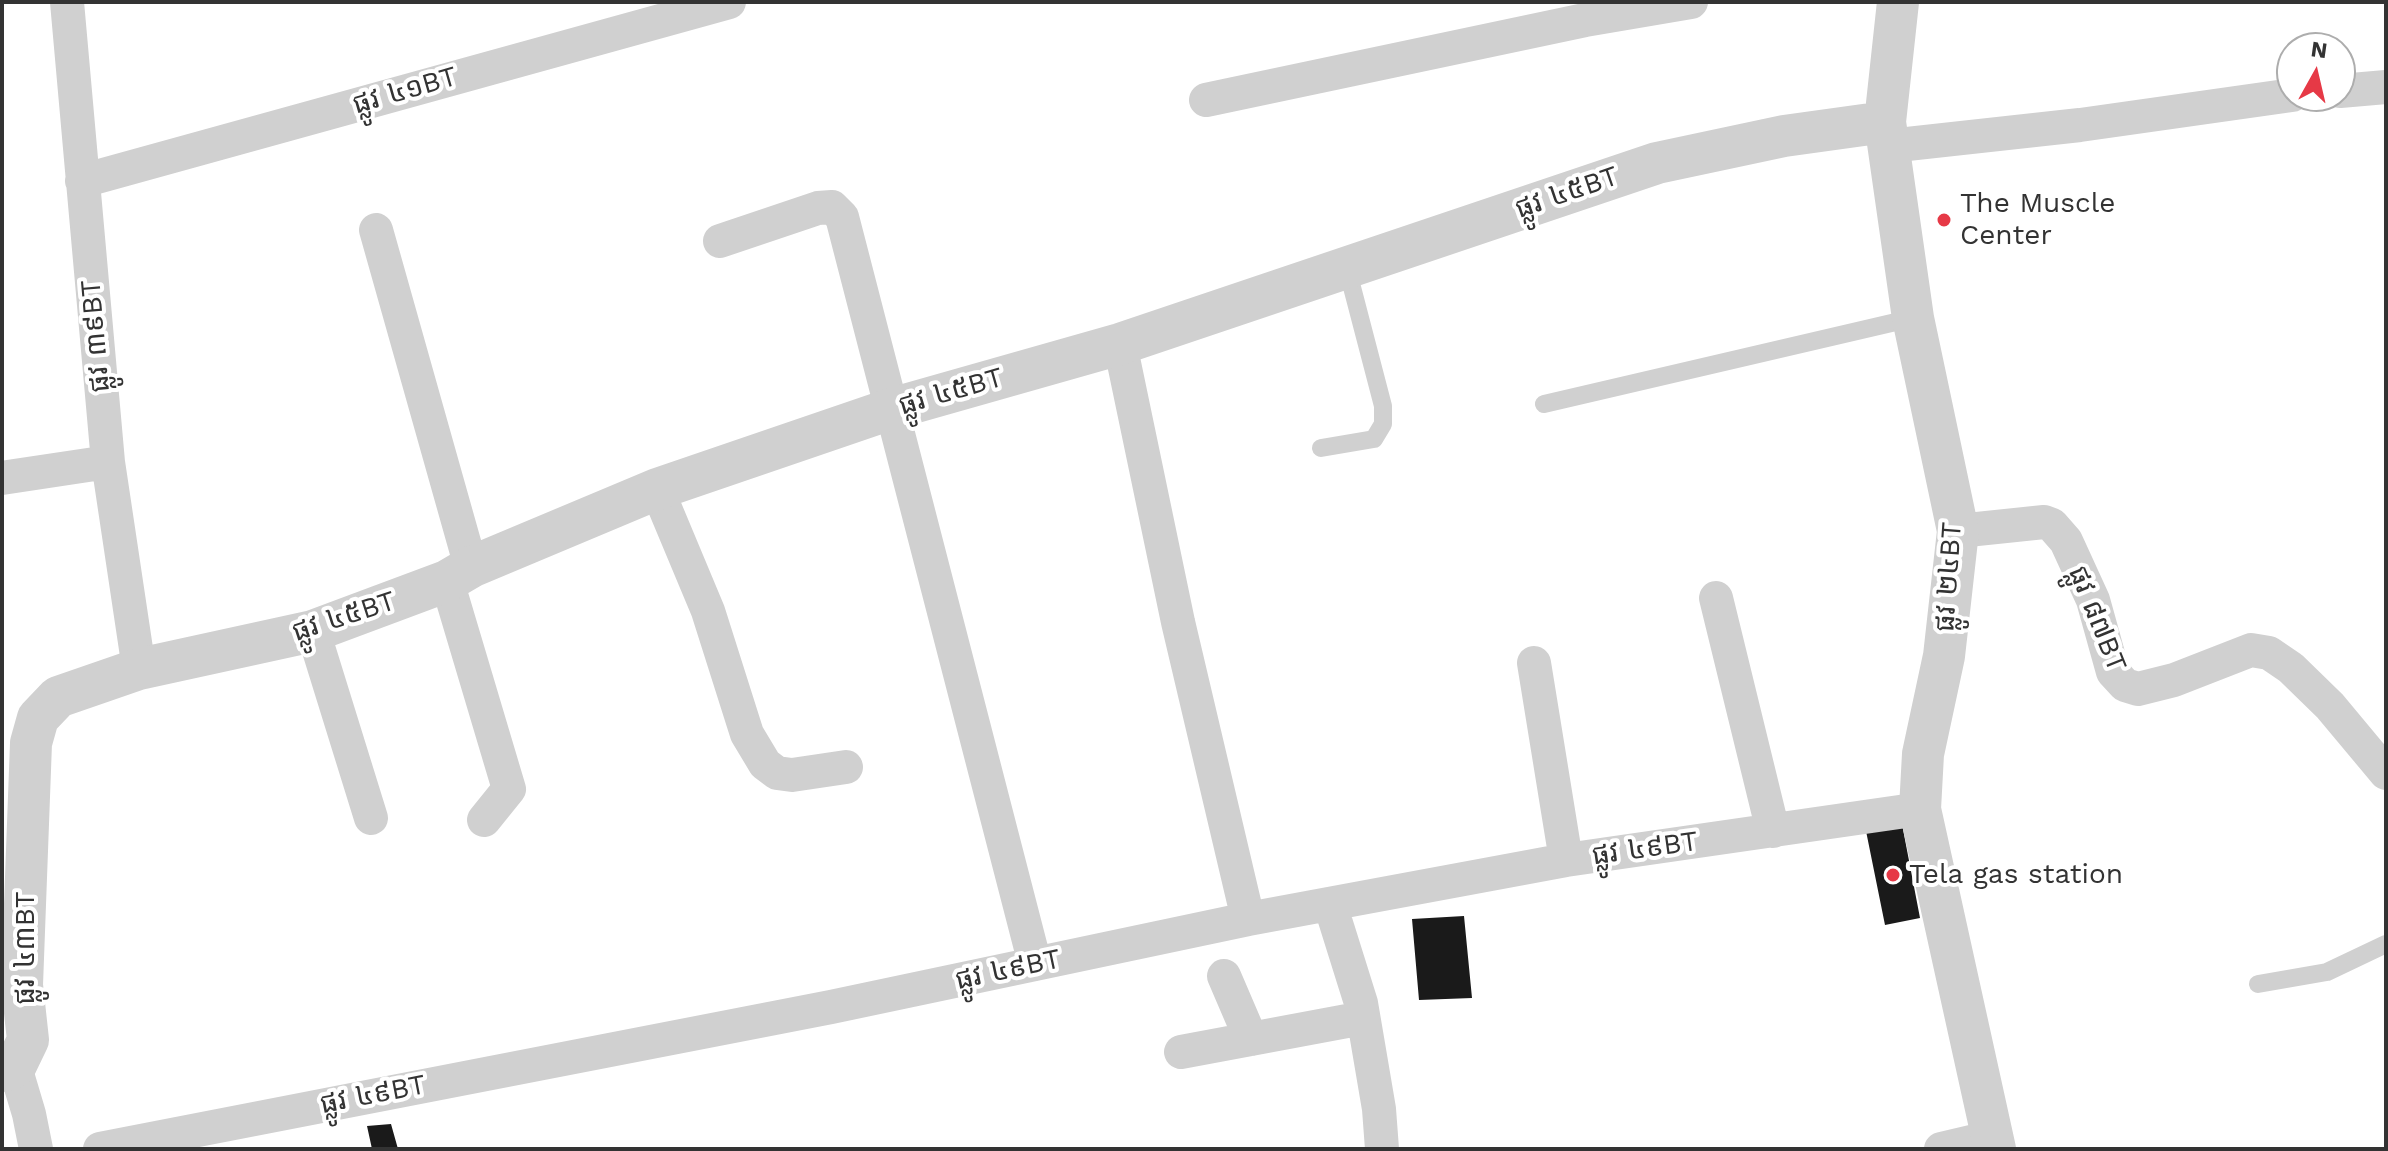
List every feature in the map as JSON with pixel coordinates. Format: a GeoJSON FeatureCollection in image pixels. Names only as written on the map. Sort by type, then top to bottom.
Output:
{"type":"FeatureCollection","features":[{"type":"Feature","properties":{"kind":"street","name":"ផ្លូវ ៣៩BT"},"geometry":{"type":"LineString","coordinates":[[67,2],[108,462],[139,669]]}},
{"type":"Feature","properties":{"kind":"street","name":"ផ្លូវ ៤១BT"},"geometry":{"type":"LineString","coordinates":[[82,181],[729,2]]}},
{"type":"Feature","properties":{"kind":"street"},"geometry":{"type":"LineString","coordinates":[[1206,100],[1585,20],[1691,2]]}},
{"type":"Feature","properties":{"kind":"street","name":"ផ្លូវ ២៤BT"},"geometry":{"type":"LineString","coordinates":[[1898,2],[1887,134],[1913,318],[1958,531],[1944,656],[1923,754],[1920,809],[1993,1143]]}},
{"type":"Feature","properties":{"kind":"street"},"geometry":{"type":"LineString","coordinates":[[2356,90],[2386,87]]}},
{"type":"Feature","properties":{"kind":"street"},"geometry":{"type":"LineString","coordinates":[[1887,134],[2080,125],[2276,97]]}},
{"type":"Feature","properties":{"kind":"street","name":"ផ្លូវ ៤៥BT"},"geometry":{"type":"LineString","coordinates":[[38,718],[58,697],[139,669],[313,631],[459,574],[657,489],[891,409],[1120,344],[1657,163],[1784,136],[1887,134]]}},
{"type":"Feature","properties":{"kind":"street"},"geometry":{"type":"LineString","coordinates":[[720,241],[818,208],[832,207],[842,217],[1035,964]]}},
{"type":"Feature","properties":{"kind":"street"},"geometry":{"type":"LineString","coordinates":[[376,230],[509,789],[484,820]]}},
{"type":"Feature","properties":{"kind":"street"},"geometry":{"type":"LineString","coordinates":[[1120,344],[1178,622],[1248,919]]}},
{"type":"Feature","properties":{"kind":"street"},"geometry":{"type":"LineString","coordinates":[[2,478],[108,462]]}},
{"type":"Feature","properties":{"kind":"street"},"geometry":{"type":"LineString","coordinates":[[657,489],[708,611],[747,734],[765,764],[777,773],[792,775],[846,767]]}},
{"type":"Feature","properties":{"kind":"street","name":"ផ្លូវ ៨៧BT"},"geometry":{"type":"LineString","coordinates":[[1958,531],[2044,522],[2052,525],[2066,541],[2093,600],[2113,672],[2125,685],[2138,689],[2174,680],[2251,650],[2269,653],[2291,668],[2330,706],[2386,773]]}},
{"type":"Feature","properties":{"kind":"street"},"geometry":{"type":"LineString","coordinates":[[1716,598],[1773,831]]}},
{"type":"Feature","properties":{"kind":"street"},"geometry":{"type":"LineString","coordinates":[[313,631],[371,818]]}},
{"type":"Feature","properties":{"kind":"street"},"geometry":{"type":"LineString","coordinates":[[1534,663],[1566,860]]}},
{"type":"Feature","properties":{"kind":"street","name":"ផ្លូវ ៤៣BT"},"geometry":{"type":"LineString","coordinates":[[9,1069],[28,1040],[22,985],[31,743],[38,718]]}},
{"type":"Feature","properties":{"kind":"street","name":"ផ្លូវ ៤៩BT"},"geometry":{"type":"LineString","coordinates":[[100,1149],[831,1007],[1248,919],[1566,860],[1920,809]]}},
{"type":"Feature","properties":{"kind":"street"},"geometry":{"type":"LineString","coordinates":[[1330,904],[1363,1018],[1379,1109],[1382,1149]]}},
{"type":"Feature","properties":{"kind":"street"},"geometry":{"type":"LineString","coordinates":[[1224,976],[1251,1039]]}},
{"type":"Feature","properties":{"kind":"street"},"geometry":{"type":"LineString","coordinates":[[1181,1052],[1363,1018]]}},
{"type":"Feature","properties":{"kind":"street"},"geometry":{"type":"LineString","coordinates":[[9,1069],[29,1114],[36,1149]]}},
{"type":"Feature","properties":{"kind":"street"},"geometry":{"type":"LineString","coordinates":[[1941,1149],[1993,1143]]}},
{"type":"Feature","properties":{"kind":"lane"},"geometry":{"type":"LineString","coordinates":[[1321,448],[1374,439],[1383,424],[1383,406],[1347,268]]}},
{"type":"Feature","properties":{"kind":"lane"},"geometry":{"type":"LineString","coordinates":[[1544,404],[1913,318]]}},
{"type":"Feature","properties":{"kind":"lane"},"geometry":{"type":"LineString","coordinates":[[2258,984],[2327,972],[2386,944]]}},
{"type":"Feature","properties":{"kind":"building","name":"Tela gas station"},"geometry":{"type":"Polygon","coordinates":[[[1902,824],[1920,918],[1885,925],[1866,831],[1902,824]]]}},
{"type":"Feature","properties":{"kind":"building"},"geometry":{"type":"Polygon","coordinates":[[[1464,916],[1472,998],[1419,1000],[1412,919],[1464,916]]]}},
{"type":"Feature","properties":{"kind":"building"},"geometry":{"type":"Polygon","coordinates":[[[391,1124],[398,1149],[372,1149],[367,1126],[391,1124]]]}},
{"type":"Feature","properties":{"kind":"place","name":"The Muscle Center"},"geometry":{"type":"Point","coordinates":[1944,220]}},
{"type":"Feature","properties":{"kind":"place","name":"Tela gas station"},"geometry":{"type":"Point","coordinates":[1893,875]}}]}
